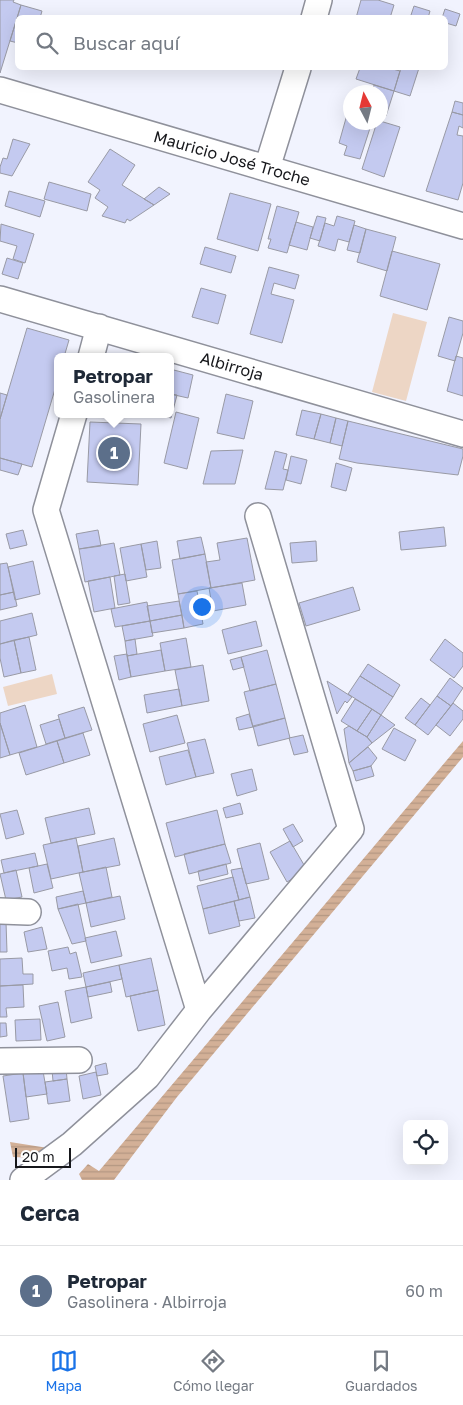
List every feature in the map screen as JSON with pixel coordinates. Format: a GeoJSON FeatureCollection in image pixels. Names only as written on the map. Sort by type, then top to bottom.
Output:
{"type":"FeatureCollection","features":[{"type":"Feature","properties":{"kind":"street"},"geometry":{"type":"LineString","coordinates":[[315,15],[319,0]]}},
{"type":"Feature","properties":{"kind":"street"},"geometry":{"type":"LineString","coordinates":[[267,168],[297,70]]}},
{"type":"Feature","properties":{"kind":"street","name":"Mauricio José Troche"},"geometry":{"type":"LineString","coordinates":[[0,90],[463,226]]}},
{"type":"Feature","properties":{"kind":"street","name":"Albirroja"},"geometry":{"type":"LineString","coordinates":[[0,299],[463,434]]}},
{"type":"Feature","properties":{"kind":"street"},"geometry":{"type":"LineString","coordinates":[[92,353],[99,327]]}},
{"type":"Feature","properties":{"kind":"street"},"geometry":{"type":"LineString","coordinates":[[73,418],[46,510],[199,1010]]}},
{"type":"Feature","properties":{"kind":"street"},"geometry":{"type":"LineString","coordinates":[[23,1180],[72,1144],[147,1077],[199,1010],[351,829],[258,516]]}},
{"type":"Feature","properties":{"kind":"street"},"geometry":{"type":"LineString","coordinates":[[0,911],[28,912]]}},
{"type":"Feature","properties":{"kind":"street"},"geometry":{"type":"LineString","coordinates":[[0,1061],[79,1060]]}},
{"type":"Feature","properties":{"kind":"shaded area"},"geometry":{"type":"Polygon","coordinates":[[[393,313],[427,322],[406,401],[372,392],[393,313]]]}},
{"type":"Feature","properties":{"kind":"shaded area"},"geometry":{"type":"Polygon","coordinates":[[[52,674],[57,694],[8,706],[3,687],[52,674]]]}},
{"type":"Feature","properties":{"kind":"shaded area"},"geometry":{"type":"Polygon","coordinates":[[[463,741],[463,757],[177,1097],[114,1180],[82,1180],[79,1174],[88,1164],[99,1171],[463,741]]]}},
{"type":"Feature","properties":{"kind":"shaded area"},"geometry":{"type":"Polygon","coordinates":[[[10,1142],[48,1148],[36,1158],[13,1157],[10,1142]]]}},
{"type":"Feature","properties":{"kind":"building"},"geometry":{"type":"Polygon","coordinates":[[[0,0],[14,0],[13,2],[21,5],[18,15],[15,15],[15,24],[0,73],[0,0]]]}},
{"type":"Feature","properties":{"kind":"building"},"geometry":{"type":"Polygon","coordinates":[[[361,0],[378,0],[394,5],[391,15],[357,15],[361,0]]]}},
{"type":"Feature","properties":{"kind":"building"},"geometry":{"type":"Polygon","coordinates":[[[21,5],[42,11],[41,15],[18,15],[21,5]]]}},
{"type":"Feature","properties":{"kind":"building"},"geometry":{"type":"Polygon","coordinates":[[[414,6],[430,11],[429,15],[411,15],[414,6]]]}},
{"type":"Feature","properties":{"kind":"building"},"geometry":{"type":"Polygon","coordinates":[[[445,9],[460,14],[456,26],[448,24],[448,15],[443,15],[445,9]]]}},
{"type":"Feature","properties":{"kind":"building"},"geometry":{"type":"Polygon","coordinates":[[[15,25],[15,42],[10,41],[15,25]]]}},
{"type":"Feature","properties":{"kind":"building"},"geometry":{"type":"Polygon","coordinates":[[[359,70],[400,71],[394,91],[388,89],[388,85],[375,85],[356,79],[359,70]]]}},
{"type":"Feature","properties":{"kind":"building"},"geometry":{"type":"Polygon","coordinates":[[[400,70],[418,70],[410,96],[394,91],[400,70]]]}},
{"type":"Feature","properties":{"kind":"building"},"geometry":{"type":"Polygon","coordinates":[[[388,89],[394,91],[388,110],[388,89]]]}},
{"type":"Feature","properties":{"kind":"building"},"geometry":{"type":"Polygon","coordinates":[[[455,101],[463,103],[463,115],[452,112],[455,101]]]}},
{"type":"Feature","properties":{"kind":"building"},"geometry":{"type":"Polygon","coordinates":[[[452,112],[463,115],[463,128],[459,126],[457,135],[463,136],[463,183],[458,200],[426,191],[452,112]]]}},
{"type":"Feature","properties":{"kind":"building"},"geometry":{"type":"Polygon","coordinates":[[[388,123],[400,127],[384,177],[362,169],[374,130],[388,130],[388,123]]]}},
{"type":"Feature","properties":{"kind":"building"},"geometry":{"type":"Polygon","coordinates":[[[343,129],[369,130],[360,159],[344,155],[347,146],[339,143],[343,129]]]}},
{"type":"Feature","properties":{"kind":"building"},"geometry":{"type":"Polygon","coordinates":[[[13,139],[30,144],[12,176],[0,173],[0,167],[3,158],[7,159],[13,139]]]}},
{"type":"Feature","properties":{"kind":"building"},"geometry":{"type":"Polygon","coordinates":[[[110,149],[135,165],[122,185],[154,205],[130,221],[127,219],[125,223],[102,216],[108,207],[95,198],[100,190],[88,182],[110,149]]]}},
{"type":"Feature","properties":{"kind":"building"},"geometry":{"type":"Polygon","coordinates":[[[49,182],[91,194],[87,211],[44,199],[49,182]]]}},
{"type":"Feature","properties":{"kind":"building"},"geometry":{"type":"Polygon","coordinates":[[[159,187],[170,194],[154,205],[144,199],[159,187]]]}},
{"type":"Feature","properties":{"kind":"building"},"geometry":{"type":"Polygon","coordinates":[[[9,191],[45,201],[40,217],[5,206],[9,191]]]}},
{"type":"Feature","properties":{"kind":"building"},"geometry":{"type":"Polygon","coordinates":[[[230,193],[271,204],[258,251],[217,239],[230,193]]]}},
{"type":"Feature","properties":{"kind":"building"},"geometry":{"type":"Polygon","coordinates":[[[277,206],[299,212],[287,253],[268,248],[271,239],[268,239],[277,206]]]}},
{"type":"Feature","properties":{"kind":"building"},"geometry":{"type":"Polygon","coordinates":[[[317,216],[326,218],[320,241],[310,238],[317,216]]]}},
{"type":"Feature","properties":{"kind":"building"},"geometry":{"type":"Polygon","coordinates":[[[337,216],[355,221],[349,242],[338,239],[335,251],[318,246],[325,223],[334,226],[337,216]]]}},
{"type":"Feature","properties":{"kind":"building"},"geometry":{"type":"Polygon","coordinates":[[[296,222],[313,227],[307,250],[289,245],[296,222]]]}},
{"type":"Feature","properties":{"kind":"building"},"geometry":{"type":"Polygon","coordinates":[[[1,224],[34,234],[25,263],[13,259],[17,246],[0,241],[1,224]]]}},
{"type":"Feature","properties":{"kind":"building"},"geometry":{"type":"Polygon","coordinates":[[[354,225],[366,229],[360,253],[347,250],[354,225]]]}},
{"type":"Feature","properties":{"kind":"building"},"geometry":{"type":"Polygon","coordinates":[[[366,229],[396,237],[387,271],[357,262],[366,229]]]}},
{"type":"Feature","properties":{"kind":"building"},"geometry":{"type":"Polygon","coordinates":[[[205,247],[236,256],[231,273],[200,264],[205,247]]]}},
{"type":"Feature","properties":{"kind":"building"},"geometry":{"type":"Polygon","coordinates":[[[392,251],[440,264],[427,310],[380,296],[392,251]]]}},
{"type":"Feature","properties":{"kind":"building"},"geometry":{"type":"Polygon","coordinates":[[[7,258],[23,263],[18,279],[2,274],[7,258]]]}},
{"type":"Feature","properties":{"kind":"building"},"geometry":{"type":"Polygon","coordinates":[[[269,267],[299,275],[295,289],[274,283],[271,294],[294,300],[282,343],[250,334],[269,267]]]}},
{"type":"Feature","properties":{"kind":"building"},"geometry":{"type":"Polygon","coordinates":[[[201,288],[226,295],[218,324],[192,317],[201,288]]]}},
{"type":"Feature","properties":{"kind":"building"},"geometry":{"type":"Polygon","coordinates":[[[449,317],[463,321],[463,333],[455,361],[438,356],[449,317]]]}},
{"type":"Feature","properties":{"kind":"building"},"geometry":{"type":"Polygon","coordinates":[[[27,328],[69,340],[65,353],[54,353],[54,393],[32,467],[0,458],[0,419],[27,328]]]}},
{"type":"Feature","properties":{"kind":"building"},"geometry":{"type":"Polygon","coordinates":[[[456,356],[463,358],[463,396],[447,391],[456,356]]]}},
{"type":"Feature","properties":{"kind":"building"},"geometry":{"type":"Polygon","coordinates":[[[174,370],[193,375],[188,398],[174,395],[174,370]]]}},
{"type":"Feature","properties":{"kind":"building"},"geometry":{"type":"Polygon","coordinates":[[[0,393],[7,395],[0,419],[0,393]]]}},
{"type":"Feature","properties":{"kind":"building"},"geometry":{"type":"Polygon","coordinates":[[[226,394],[253,401],[244,439],[217,433],[226,394]]]}},
{"type":"Feature","properties":{"kind":"building"},"geometry":{"type":"Polygon","coordinates":[[[174,395],[177,395],[174,406],[174,395]]]}},
{"type":"Feature","properties":{"kind":"building"},"geometry":{"type":"Polygon","coordinates":[[[302,410],[321,414],[314,439],[296,435],[302,410]]]}},
{"type":"Feature","properties":{"kind":"building"},"geometry":{"type":"Polygon","coordinates":[[[176,412],[199,418],[187,469],[164,463],[176,412]]]}},
{"type":"Feature","properties":{"kind":"building"},"geometry":{"type":"Polygon","coordinates":[[[321,414],[336,418],[330,443],[314,439],[321,414]]]}},
{"type":"Feature","properties":{"kind":"building"},"geometry":{"type":"Polygon","coordinates":[[[336,418],[348,421],[342,446],[330,443],[336,418]]]}},
{"type":"Feature","properties":{"kind":"building"},"geometry":{"type":"Polygon","coordinates":[[[348,421],[463,449],[458,475],[357,463],[339,459],[348,421]]]}},
{"type":"Feature","properties":{"kind":"building"},"geometry":{"type":"Polygon","coordinates":[[[90,422],[141,424],[138,485],[87,482],[90,422]]]}},
{"type":"Feature","properties":{"kind":"building"},"geometry":{"type":"Polygon","coordinates":[[[243,450],[235,484],[203,484],[211,451],[243,450]]]}},
{"type":"Feature","properties":{"kind":"building"},"geometry":{"type":"Polygon","coordinates":[[[275,451],[287,454],[283,469],[288,470],[283,490],[265,489],[275,451]]]}},
{"type":"Feature","properties":{"kind":"building"},"geometry":{"type":"Polygon","coordinates":[[[291,456],[307,460],[301,484],[286,480],[291,456]]]}},
{"type":"Feature","properties":{"kind":"building"},"geometry":{"type":"Polygon","coordinates":[[[0,458],[22,464],[18,475],[0,470],[0,458]]]}},
{"type":"Feature","properties":{"kind":"building"},"geometry":{"type":"Polygon","coordinates":[[[336,463],[352,468],[346,491],[331,487],[336,463]]]}},
{"type":"Feature","properties":{"kind":"building"},"geometry":{"type":"Polygon","coordinates":[[[444,527],[446,546],[401,550],[399,532],[444,527]]]}},
{"type":"Feature","properties":{"kind":"building"},"geometry":{"type":"Polygon","coordinates":[[[23,530],[27,545],[10,549],[6,534],[23,530]]]}},
{"type":"Feature","properties":{"kind":"building"},"geometry":{"type":"Polygon","coordinates":[[[98,530],[101,546],[79,549],[76,534],[98,530]]]}},
{"type":"Feature","properties":{"kind":"building"},"geometry":{"type":"Polygon","coordinates":[[[201,537],[205,554],[180,559],[177,541],[201,537]]]}},
{"type":"Feature","properties":{"kind":"building"},"geometry":{"type":"Polygon","coordinates":[[[247,538],[255,580],[211,588],[206,562],[220,560],[217,543],[247,538]]]}},
{"type":"Feature","properties":{"kind":"building"},"geometry":{"type":"Polygon","coordinates":[[[157,541],[161,568],[146,570],[141,544],[157,541]]]}},
{"type":"Feature","properties":{"kind":"building"},"geometry":{"type":"Polygon","coordinates":[[[316,541],[317,561],[292,563],[290,543],[316,541]]]}},
{"type":"Feature","properties":{"kind":"building"},"geometry":{"type":"Polygon","coordinates":[[[114,543],[120,575],[85,582],[79,549],[114,543]]]}},
{"type":"Feature","properties":{"kind":"building"},"geometry":{"type":"Polygon","coordinates":[[[141,544],[147,577],[126,581],[120,548],[141,544]]]}},
{"type":"Feature","properties":{"kind":"building"},"geometry":{"type":"Polygon","coordinates":[[[205,554],[211,588],[178,594],[172,560],[205,554]]]}},
{"type":"Feature","properties":{"kind":"building"},"geometry":{"type":"Polygon","coordinates":[[[33,561],[40,594],[15,600],[8,567],[33,561]]]}},
{"type":"Feature","properties":{"kind":"building"},"geometry":{"type":"Polygon","coordinates":[[[7,563],[14,592],[0,595],[0,564],[7,563]]]}},
{"type":"Feature","properties":{"kind":"building"},"geometry":{"type":"Polygon","coordinates":[[[125,574],[130,603],[118,605],[114,576],[125,574]]]}},
{"type":"Feature","properties":{"kind":"building"},"geometry":{"type":"Polygon","coordinates":[[[110,577],[115,608],[94,612],[88,581],[110,577]]]}},
{"type":"Feature","properties":{"kind":"building"},"geometry":{"type":"Polygon","coordinates":[[[242,583],[246,605],[213,611],[209,588],[242,583]]]}},
{"type":"Feature","properties":{"kind":"building"},"geometry":{"type":"Polygon","coordinates":[[[353,587],[360,610],[306,626],[299,603],[353,587]]]}},
{"type":"Feature","properties":{"kind":"building"},"geometry":{"type":"Polygon","coordinates":[[[197,591],[203,624],[184,628],[178,594],[197,591]]]}},
{"type":"Feature","properties":{"kind":"building"},"geometry":{"type":"Polygon","coordinates":[[[14,592],[17,606],[0,610],[0,595],[14,592]]]}},
{"type":"Feature","properties":{"kind":"building"},"geometry":{"type":"Polygon","coordinates":[[[179,601],[182,615],[150,621],[147,606],[179,601]]]}},
{"type":"Feature","properties":{"kind":"building"},"geometry":{"type":"Polygon","coordinates":[[[147,602],[150,621],[115,627],[111,609],[147,602]]]}},
{"type":"Feature","properties":{"kind":"building"},"geometry":{"type":"Polygon","coordinates":[[[32,613],[37,635],[0,644],[0,621],[32,613]]]}},
{"type":"Feature","properties":{"kind":"building"},"geometry":{"type":"Polygon","coordinates":[[[182,615],[184,628],[152,633],[150,621],[182,615]]]}},
{"type":"Feature","properties":{"kind":"building"},"geometry":{"type":"Polygon","coordinates":[[[150,621],[153,636],[125,641],[122,626],[150,621]]]}},
{"type":"Feature","properties":{"kind":"building"},"geometry":{"type":"Polygon","coordinates":[[[256,621],[262,646],[228,654],[222,630],[256,621]]]}},
{"type":"Feature","properties":{"kind":"building"},"geometry":{"type":"Polygon","coordinates":[[[29,637],[36,670],[21,673],[14,640],[29,637]]]}},
{"type":"Feature","properties":{"kind":"building"},"geometry":{"type":"Polygon","coordinates":[[[186,638],[191,667],[165,671],[160,643],[186,638]]]}},
{"type":"Feature","properties":{"kind":"building"},"geometry":{"type":"Polygon","coordinates":[[[135,639],[137,654],[127,656],[125,641],[135,639]]]}},
{"type":"Feature","properties":{"kind":"building"},"geometry":{"type":"Polygon","coordinates":[[[445,639],[463,653],[463,666],[454,678],[430,660],[445,639]]]}},
{"type":"Feature","properties":{"kind":"building"},"geometry":{"type":"Polygon","coordinates":[[[14,640],[21,673],[4,677],[0,658],[0,644],[14,640]]]}},
{"type":"Feature","properties":{"kind":"building"},"geometry":{"type":"Polygon","coordinates":[[[161,650],[165,671],[131,677],[127,656],[161,650]]]}},
{"type":"Feature","properties":{"kind":"building"},"geometry":{"type":"Polygon","coordinates":[[[267,650],[276,684],[250,691],[241,657],[267,650]]]}},
{"type":"Feature","properties":{"kind":"building"},"geometry":{"type":"Polygon","coordinates":[[[127,654],[131,677],[119,680],[114,656],[127,654]]]}},
{"type":"Feature","properties":{"kind":"building"},"geometry":{"type":"Polygon","coordinates":[[[241,657],[244,667],[233,670],[230,660],[241,657]]]}},
{"type":"Feature","properties":{"kind":"building"},"geometry":{"type":"Polygon","coordinates":[[[368,664],[400,685],[393,697],[360,676],[368,664]]]}},
{"type":"Feature","properties":{"kind":"building"},"geometry":{"type":"Polygon","coordinates":[[[203,665],[209,701],[182,706],[175,670],[203,665]]]}},
{"type":"Feature","properties":{"kind":"building"},"geometry":{"type":"Polygon","coordinates":[[[360,676],[393,697],[381,715],[348,694],[360,676]]]}},
{"type":"Feature","properties":{"kind":"building"},"geometry":{"type":"Polygon","coordinates":[[[450,678],[463,688],[451,706],[437,696],[450,678]]]}},
{"type":"Feature","properties":{"kind":"building"},"geometry":{"type":"Polygon","coordinates":[[[327,681],[352,697],[347,703],[345,701],[337,714],[327,681]]]}},
{"type":"Feature","properties":{"kind":"building"},"geometry":{"type":"Polygon","coordinates":[[[276,684],[285,718],[253,727],[244,692],[276,684]]]}},
{"type":"Feature","properties":{"kind":"building"},"geometry":{"type":"Polygon","coordinates":[[[179,689],[182,706],[147,713],[144,695],[179,689]]]}},
{"type":"Feature","properties":{"kind":"building"},"geometry":{"type":"Polygon","coordinates":[[[437,696],[451,706],[428,735],[415,725],[437,696]]]}},
{"type":"Feature","properties":{"kind":"building"},"geometry":{"type":"Polygon","coordinates":[[[421,698],[430,705],[415,725],[405,718],[421,698]]]}},
{"type":"Feature","properties":{"kind":"building"},"geometry":{"type":"Polygon","coordinates":[[[355,699],[372,709],[357,731],[341,721],[355,699]]]}},
{"type":"Feature","properties":{"kind":"building"},"geometry":{"type":"Polygon","coordinates":[[[453,703],[463,711],[463,719],[450,736],[436,725],[453,703]]]}},
{"type":"Feature","properties":{"kind":"building"},"geometry":{"type":"Polygon","coordinates":[[[25,705],[37,747],[10,755],[0,723],[0,713],[25,705]]]}},
{"type":"Feature","properties":{"kind":"building"},"geometry":{"type":"Polygon","coordinates":[[[84,707],[92,730],[65,738],[58,715],[84,707]]]}},
{"type":"Feature","properties":{"kind":"building"},"geometry":{"type":"Polygon","coordinates":[[[372,709],[381,715],[367,737],[357,731],[372,709]]]}},
{"type":"Feature","properties":{"kind":"building"},"geometry":{"type":"Polygon","coordinates":[[[249,714],[253,727],[239,730],[236,718],[249,714]]]}},
{"type":"Feature","properties":{"kind":"building"},"geometry":{"type":"Polygon","coordinates":[[[177,715],[185,743],[150,752],[143,724],[177,715]]]}},
{"type":"Feature","properties":{"kind":"building"},"geometry":{"type":"Polygon","coordinates":[[[381,715],[395,725],[372,743],[367,737],[381,715]]]}},
{"type":"Feature","properties":{"kind":"building"},"geometry":{"type":"Polygon","coordinates":[[[285,718],[290,738],[258,746],[253,726],[285,718]]]}},
{"type":"Feature","properties":{"kind":"building"},"geometry":{"type":"Polygon","coordinates":[[[59,719],[65,738],[46,744],[40,725],[59,719]]]}},
{"type":"Feature","properties":{"kind":"building"},"geometry":{"type":"Polygon","coordinates":[[[0,723],[10,755],[0,758],[0,723]]]}},
{"type":"Feature","properties":{"kind":"building"},"geometry":{"type":"Polygon","coordinates":[[[349,726],[367,737],[372,743],[349,763],[344,729],[349,726]]]}},
{"type":"Feature","properties":{"kind":"building"},"geometry":{"type":"Polygon","coordinates":[[[394,728],[416,740],[405,761],[382,749],[394,728]]]}},
{"type":"Feature","properties":{"kind":"building"},"geometry":{"type":"Polygon","coordinates":[[[83,733],[90,755],[64,763],[57,741],[83,733]]]}},
{"type":"Feature","properties":{"kind":"building"},"geometry":{"type":"Polygon","coordinates":[[[303,735],[308,752],[294,755],[289,738],[303,735]]]}},
{"type":"Feature","properties":{"kind":"building"},"geometry":{"type":"Polygon","coordinates":[[[205,739],[214,773],[196,777],[187,743],[205,739]]]}},
{"type":"Feature","properties":{"kind":"building"},"geometry":{"type":"Polygon","coordinates":[[[57,741],[64,763],[26,775],[19,753],[57,741]]]}},
{"type":"Feature","properties":{"kind":"building"},"geometry":{"type":"Polygon","coordinates":[[[368,747],[377,758],[371,766],[353,771],[349,763],[368,747]]]}},
{"type":"Feature","properties":{"kind":"building"},"geometry":{"type":"Polygon","coordinates":[[[188,750],[196,777],[166,785],[159,757],[188,750]]]}},
{"type":"Feature","properties":{"kind":"building"},"geometry":{"type":"Polygon","coordinates":[[[371,766],[374,776],[356,781],[353,771],[371,766]]]}},
{"type":"Feature","properties":{"kind":"building"},"geometry":{"type":"Polygon","coordinates":[[[252,769],[257,790],[237,796],[231,774],[252,769]]]}},
{"type":"Feature","properties":{"kind":"building"},"geometry":{"type":"Polygon","coordinates":[[[240,803],[243,814],[226,818],[223,808],[240,803]]]}},
{"type":"Feature","properties":{"kind":"building"},"geometry":{"type":"Polygon","coordinates":[[[89,808],[95,834],[51,843],[45,818],[89,808]]]}},
{"type":"Feature","properties":{"kind":"building"},"geometry":{"type":"Polygon","coordinates":[[[17,810],[24,834],[6,839],[0,814],[17,810]]]}},
{"type":"Feature","properties":{"kind":"building"},"geometry":{"type":"Polygon","coordinates":[[[217,810],[225,844],[175,857],[166,823],[217,810]]]}},
{"type":"Feature","properties":{"kind":"building"},"geometry":{"type":"Polygon","coordinates":[[[293,824],[303,841],[293,847],[283,829],[293,824]]]}},
{"type":"Feature","properties":{"kind":"building"},"geometry":{"type":"Polygon","coordinates":[[[76,838],[83,872],[51,879],[43,845],[76,838]]]}},
{"type":"Feature","properties":{"kind":"building"},"geometry":{"type":"Polygon","coordinates":[[[114,838],[120,865],[83,872],[78,846],[114,838]]]}},
{"type":"Feature","properties":{"kind":"building"},"geometry":{"type":"Polygon","coordinates":[[[290,841],[307,870],[287,882],[270,852],[290,841]]]}},
{"type":"Feature","properties":{"kind":"building"},"geometry":{"type":"Polygon","coordinates":[[[260,843],[269,879],[246,884],[237,849],[260,843]]]}},
{"type":"Feature","properties":{"kind":"building"},"geometry":{"type":"Polygon","coordinates":[[[225,844],[231,863],[189,874],[184,854],[225,844]]]}},
{"type":"Feature","properties":{"kind":"building"},"geometry":{"type":"Polygon","coordinates":[[[35,853],[38,866],[4,873],[1,860],[35,853]]]}},
{"type":"Feature","properties":{"kind":"building"},"geometry":{"type":"Polygon","coordinates":[[[47,864],[53,888],[34,893],[29,868],[47,864]]]}},
{"type":"Feature","properties":{"kind":"building"},"geometry":{"type":"Polygon","coordinates":[[[226,864],[228,874],[200,881],[198,871],[226,864]]]}},
{"type":"Feature","properties":{"kind":"building"},"geometry":{"type":"Polygon","coordinates":[[[106,867],[112,897],[86,903],[79,873],[106,867]]]}},
{"type":"Feature","properties":{"kind":"building"},"geometry":{"type":"Polygon","coordinates":[[[242,868],[250,897],[239,900],[231,870],[242,868]]]}},
{"type":"Feature","properties":{"kind":"building"},"geometry":{"type":"Polygon","coordinates":[[[16,870],[22,897],[6,900],[0,874],[16,870]]]}},
{"type":"Feature","properties":{"kind":"building"},"geometry":{"type":"Polygon","coordinates":[[[233,877],[239,900],[203,909],[197,886],[233,877]]]}},
{"type":"Feature","properties":{"kind":"building"},"geometry":{"type":"Polygon","coordinates":[[[83,891],[86,903],[58,909],[56,897],[83,891]]]}},
{"type":"Feature","properties":{"kind":"building"},"geometry":{"type":"Polygon","coordinates":[[[120,896],[125,919],[91,927],[86,903],[120,896]]]}},
{"type":"Feature","properties":{"kind":"building"},"geometry":{"type":"Polygon","coordinates":[[[250,897],[255,918],[239,921],[234,901],[250,897]]]}},
{"type":"Feature","properties":{"kind":"building"},"geometry":{"type":"Polygon","coordinates":[[[234,901],[240,926],[209,934],[203,909],[234,901]]]}},
{"type":"Feature","properties":{"kind":"building"},"geometry":{"type":"Polygon","coordinates":[[[78,904],[86,941],[72,944],[58,909],[78,904]]]}},
{"type":"Feature","properties":{"kind":"building"},"geometry":{"type":"Polygon","coordinates":[[[6,922],[7,952],[0,952],[0,923],[6,922]]]}},
{"type":"Feature","properties":{"kind":"building"},"geometry":{"type":"Polygon","coordinates":[[[42,927],[47,949],[28,952],[24,932],[42,927]]]}},
{"type":"Feature","properties":{"kind":"building"},"geometry":{"type":"Polygon","coordinates":[[[116,931],[122,956],[91,963],[85,938],[116,931]]]}},
{"type":"Feature","properties":{"kind":"building"},"geometry":{"type":"Polygon","coordinates":[[[68,947],[70,954],[76,952],[82,977],[69,979],[67,968],[52,971],[48,951],[68,947]]]}},
{"type":"Feature","properties":{"kind":"building"},"geometry":{"type":"Polygon","coordinates":[[[22,958],[23,974],[33,974],[33,984],[0,986],[0,959],[22,958]]]}},
{"type":"Feature","properties":{"kind":"building"},"geometry":{"type":"Polygon","coordinates":[[[151,958],[158,990],[126,997],[119,965],[151,958]]]}},
{"type":"Feature","properties":{"kind":"building"},"geometry":{"type":"Polygon","coordinates":[[[119,965],[122,979],[86,987],[83,973],[119,965]]]}},
{"type":"Feature","properties":{"kind":"building"},"geometry":{"type":"Polygon","coordinates":[[[110,982],[112,992],[88,997],[86,987],[110,982]]]}},
{"type":"Feature","properties":{"kind":"building"},"geometry":{"type":"Polygon","coordinates":[[[23,985],[24,1007],[6,1008],[7,1017],[0,1017],[0,986],[23,985]]]}},
{"type":"Feature","properties":{"kind":"building"},"geometry":{"type":"Polygon","coordinates":[[[86,987],[92,1018],[71,1023],[65,991],[86,987]]]}},
{"type":"Feature","properties":{"kind":"building"},"geometry":{"type":"Polygon","coordinates":[[[158,990],[165,1025],[138,1031],[130,996],[158,990]]]}},
{"type":"Feature","properties":{"kind":"building"},"geometry":{"type":"Polygon","coordinates":[[[58,1002],[65,1037],[47,1041],[39,1006],[58,1002]]]}},
{"type":"Feature","properties":{"kind":"building"},"geometry":{"type":"Polygon","coordinates":[[[40,1019],[41,1040],[16,1041],[15,1020],[40,1019]]]}},
{"type":"Feature","properties":{"kind":"building"},"geometry":{"type":"Polygon","coordinates":[[[0,1023],[6,1023],[7,1036],[0,1037],[0,1023]]]}},
{"type":"Feature","properties":{"kind":"building"},"geometry":{"type":"Polygon","coordinates":[[[106,1063],[108,1074],[97,1076],[95,1066],[106,1063]]]}},
{"type":"Feature","properties":{"kind":"building"},"geometry":{"type":"Polygon","coordinates":[[[66,1068],[67,1079],[53,1081],[52,1070],[66,1068]]]}},
{"type":"Feature","properties":{"kind":"building"},"geometry":{"type":"Polygon","coordinates":[[[43,1071],[47,1094],[26,1097],[23,1073],[43,1071]]]}},
{"type":"Feature","properties":{"kind":"building"},"geometry":{"type":"Polygon","coordinates":[[[96,1072],[101,1095],[83,1099],[79,1076],[96,1072]]]}},
{"type":"Feature","properties":{"kind":"building"},"geometry":{"type":"Polygon","coordinates":[[[23,1073],[29,1119],[10,1122],[3,1076],[23,1073]]]}},
{"type":"Feature","properties":{"kind":"building"},"geometry":{"type":"Polygon","coordinates":[[[67,1079],[70,1101],[48,1104],[45,1082],[67,1079]]]}},
{"type":"Feature","properties":{"kind":"place","name":"Petropar"},"geometry":{"type":"Point","coordinates":[114,453]}}]}
